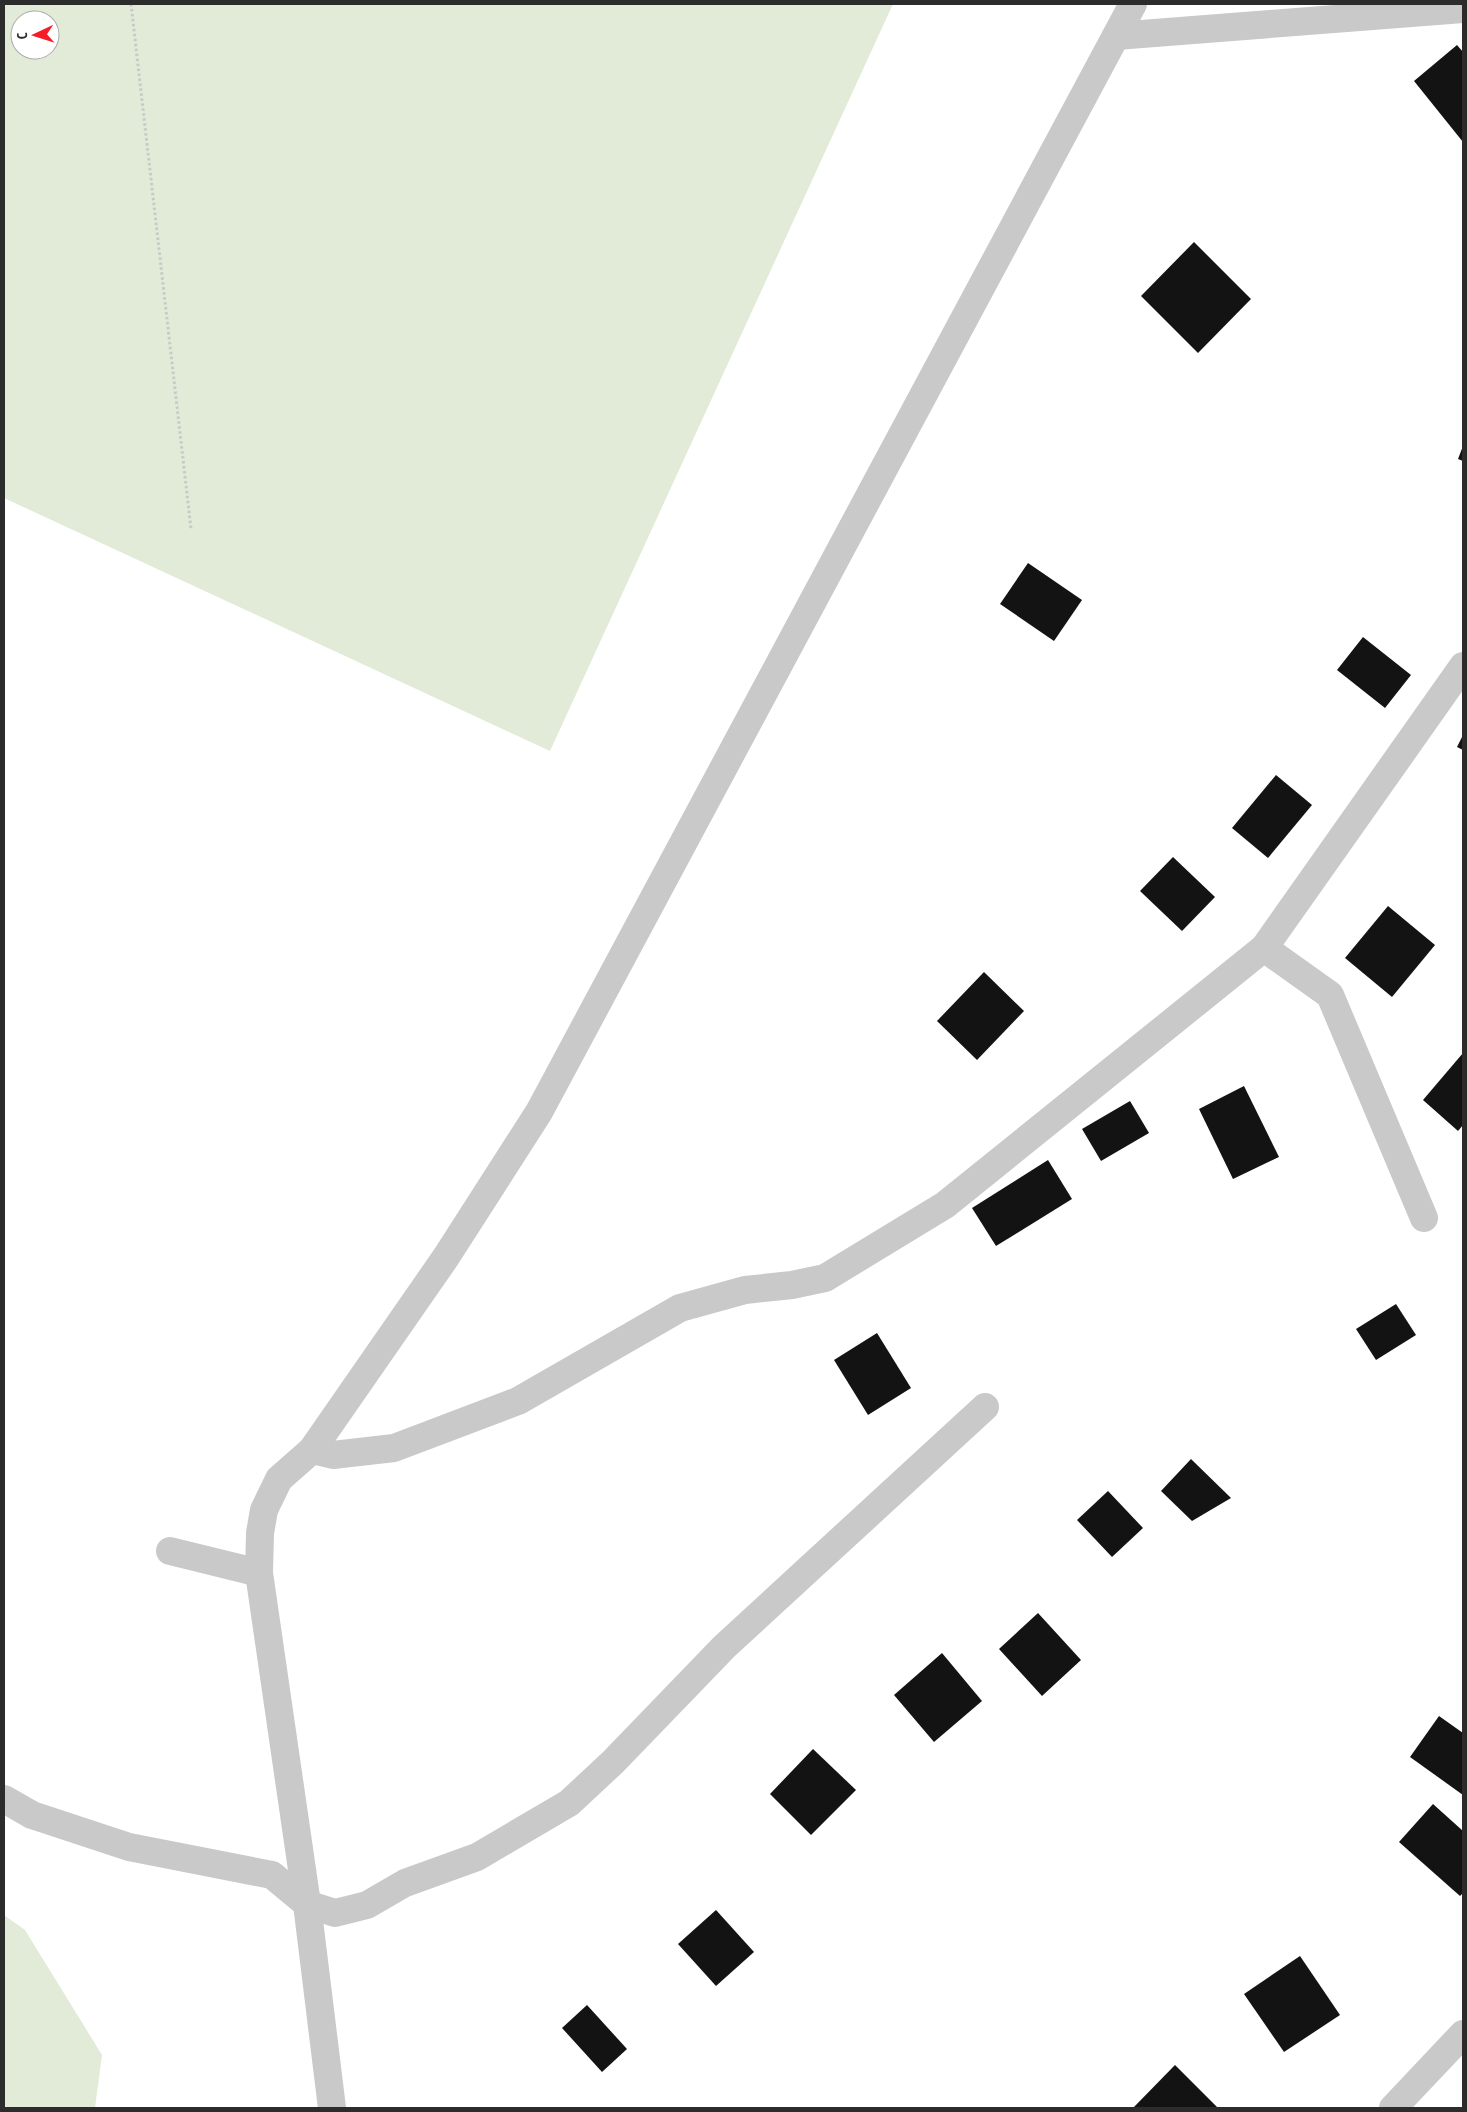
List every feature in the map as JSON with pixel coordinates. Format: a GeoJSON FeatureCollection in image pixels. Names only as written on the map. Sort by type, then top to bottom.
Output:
{"type":"FeatureCollection","features":[{"type":"Feature","properties":{"kind":"street"},"geometry":{"type":"LineString","coordinates":[[332,2108],[308,1904],[259,1573],[260,1533],[264,1510],[279,1479],[312,1450],[446,1258],[539,1112],[1133,4]]}},
{"type":"Feature","properties":{"kind":"street"},"geometry":{"type":"LineString","coordinates":[[1116,36],[1463,9]]}},
{"type":"Feature","properties":{"kind":"street"},"geometry":{"type":"LineString","coordinates":[[312,1450],[333,1455],[394,1448],[518,1402],[680,1308],[745,1290],[792,1285],[825,1278],[945,1205],[1264,948],[1354,819],[1460,680]]}},
{"type":"Feature","properties":{"kind":"street"},"geometry":{"type":"LineString","coordinates":[[1264,948],[1330,995],[1424,1218]]}},
{"type":"Feature","properties":{"kind":"street"},"geometry":{"type":"LineString","coordinates":[[4,1799],[32,1816],[129,1847],[272,1875],[308,1904],[335,1913],[367,1905],[405,1883],[477,1857],[569,1802],[613,1762],[724,1647],[986,1407]]}},
{"type":"Feature","properties":{"kind":"street"},"geometry":{"type":"LineString","coordinates":[[170,1550],[259,1573]]}},
{"type":"Feature","properties":{"kind":"street"},"geometry":{"type":"LineString","coordinates":[[1393,2108],[1463,2034]]}},
{"type":"Feature","properties":{"kind":"path"},"geometry":{"type":"LineString","coordinates":[[131,4],[191,529]]}},
{"type":"Feature","properties":{"kind":"green space"},"geometry":{"type":"Polygon","coordinates":[[[4,4],[893,4],[550,751],[4,498],[4,4]]]}},
{"type":"Feature","properties":{"kind":"green space"},"geometry":{"type":"Polygon","coordinates":[[[4,1915],[25,1930],[102,2055],[95,2108],[4,2108],[4,1915]]]}},
{"type":"Feature","properties":{"kind":"building"},"geometry":{"type":"Polygon","coordinates":[[[1457,45],[1463,52],[1463,142],[1414,81],[1457,45]]]}},
{"type":"Feature","properties":{"kind":"building"},"geometry":{"type":"Polygon","coordinates":[[[1194,242],[1251,299],[1198,353],[1141,296],[1194,242]]]}},
{"type":"Feature","properties":{"kind":"building"},"geometry":{"type":"Polygon","coordinates":[[[1463,446],[1463,461],[1458,459],[1463,446]]]}},
{"type":"Feature","properties":{"kind":"building"},"geometry":{"type":"Polygon","coordinates":[[[1028,563],[1082,600],[1054,641],[1000,604],[1028,563]]]}},
{"type":"Feature","properties":{"kind":"building"},"geometry":{"type":"Polygon","coordinates":[[[1363,637],[1411,675],[1385,708],[1337,670],[1363,637]]]}},
{"type":"Feature","properties":{"kind":"building"},"geometry":{"type":"Polygon","coordinates":[[[1463,735],[1463,750],[1457,747],[1463,735]]]}},
{"type":"Feature","properties":{"kind":"building"},"geometry":{"type":"Polygon","coordinates":[[[1276,775],[1312,805],[1268,858],[1232,828],[1276,775]]]}},
{"type":"Feature","properties":{"kind":"building"},"geometry":{"type":"Polygon","coordinates":[[[1173,857],[1215,897],[1182,931],[1140,891],[1173,857]]]}},
{"type":"Feature","properties":{"kind":"building"},"geometry":{"type":"Polygon","coordinates":[[[1388,906],[1435,945],[1392,997],[1345,958],[1388,906]]]}},
{"type":"Feature","properties":{"kind":"building"},"geometry":{"type":"Polygon","coordinates":[[[984,972],[1024,1011],[977,1060],[937,1021],[984,972]]]}},
{"type":"Feature","properties":{"kind":"building"},"geometry":{"type":"Polygon","coordinates":[[[1463,1053],[1463,1125],[1458,1131],[1423,1100],[1463,1053]]]}},
{"type":"Feature","properties":{"kind":"building"},"geometry":{"type":"Polygon","coordinates":[[[1244,1086],[1279,1157],[1233,1179],[1199,1109],[1244,1086]]]}},
{"type":"Feature","properties":{"kind":"building"},"geometry":{"type":"Polygon","coordinates":[[[1130,1101],[1149,1133],[1101,1161],[1082,1129],[1130,1101]]]}},
{"type":"Feature","properties":{"kind":"building"},"geometry":{"type":"Polygon","coordinates":[[[1048,1160],[1072,1199],[996,1246],[972,1208],[1048,1160]]]}},
{"type":"Feature","properties":{"kind":"building"},"geometry":{"type":"Polygon","coordinates":[[[1396,1304],[1416,1335],[1376,1360],[1356,1329],[1396,1304]]]}},
{"type":"Feature","properties":{"kind":"building"},"geometry":{"type":"Polygon","coordinates":[[[877,1333],[911,1388],[868,1415],[834,1360],[877,1333]]]}},
{"type":"Feature","properties":{"kind":"building"},"geometry":{"type":"Polygon","coordinates":[[[1191,1459],[1231,1498],[1192,1521],[1161,1491],[1191,1459]]]}},
{"type":"Feature","properties":{"kind":"building"},"geometry":{"type":"Polygon","coordinates":[[[1108,1491],[1143,1528],[1112,1557],[1077,1520],[1108,1491]]]}},
{"type":"Feature","properties":{"kind":"building"},"geometry":{"type":"Polygon","coordinates":[[[1038,1613],[1081,1660],[1042,1696],[999,1649],[1038,1613]]]}},
{"type":"Feature","properties":{"kind":"building"},"geometry":{"type":"Polygon","coordinates":[[[942,1653],[982,1701],[934,1742],[894,1695],[942,1653]]]}},
{"type":"Feature","properties":{"kind":"building"},"geometry":{"type":"Polygon","coordinates":[[[1439,1716],[1463,1733],[1463,1795],[1410,1757],[1439,1716]]]}},
{"type":"Feature","properties":{"kind":"building"},"geometry":{"type":"Polygon","coordinates":[[[813,1749],[856,1790],[811,1835],[770,1794],[813,1749]]]}},
{"type":"Feature","properties":{"kind":"building"},"geometry":{"type":"Polygon","coordinates":[[[1433,1804],[1463,1831],[1463,1893],[1460,1896],[1399,1842],[1433,1804]]]}},
{"type":"Feature","properties":{"kind":"building"},"geometry":{"type":"Polygon","coordinates":[[[716,1910],[754,1952],[716,1986],[678,1944],[716,1910]]]}},
{"type":"Feature","properties":{"kind":"building"},"geometry":{"type":"Polygon","coordinates":[[[1300,1956],[1340,2015],[1284,2052],[1244,1994],[1300,1956]]]}},
{"type":"Feature","properties":{"kind":"building"},"geometry":{"type":"Polygon","coordinates":[[[587,2005],[627,2049],[602,2072],[562,2028],[587,2005]]]}},
{"type":"Feature","properties":{"kind":"building"},"geometry":{"type":"Polygon","coordinates":[[[1175,2065],[1218,2108],[1133,2108],[1175,2065]]]}}]}
